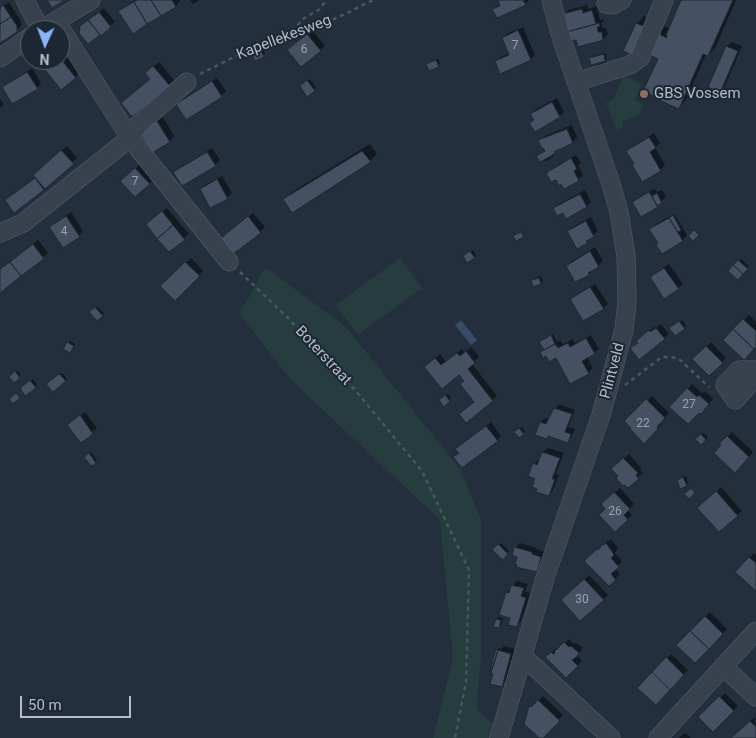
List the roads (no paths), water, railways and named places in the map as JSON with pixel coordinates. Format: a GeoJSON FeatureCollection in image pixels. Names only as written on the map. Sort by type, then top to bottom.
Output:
{"type":"FeatureCollection","features":[{"type":"Feature","properties":{"kind":"street"},"geometry":{"type":"LineString","coordinates":[[25,0],[35,20]]}},
{"type":"Feature","properties":{"kind":"street"},"geometry":{"type":"LineString","coordinates":[[58,20],[91,0]]}},
{"type":"Feature","properties":{"kind":"street","name":"Plintveld"},"geometry":{"type":"LineString","coordinates":[[499,738],[545,578],[598,427],[618,354],[626,315],[628,287],[626,256],[615,196],[562,40],[551,0]]}},
{"type":"Feature","properties":{"kind":"street"},"geometry":{"type":"LineString","coordinates":[[607,0],[606,4],[613,5],[622,0]]}},
{"type":"Feature","properties":{"kind":"street"},"geometry":{"type":"LineString","coordinates":[[576,82],[630,65],[640,58],[659,1]]}},
{"type":"Feature","properties":{"kind":"street"},"geometry":{"type":"LineString","coordinates":[[70,43],[130,138],[229,262]]}},
{"type":"Feature","properties":{"kind":"street"},"geometry":{"type":"LineString","coordinates":[[0,58],[20,44]]}},
{"type":"Feature","properties":{"kind":"street"},"geometry":{"type":"LineString","coordinates":[[0,233],[22,222],[130,138],[138,125],[187,82]]}},
{"type":"Feature","properties":{"kind":"street"},"geometry":{"type":"LineString","coordinates":[[756,370],[739,370],[725,384],[735,400],[756,377]]}},
{"type":"Feature","properties":{"kind":"street"},"geometry":{"type":"LineString","coordinates":[[658,738],[756,631]]}},
{"type":"Feature","properties":{"kind":"street"},"geometry":{"type":"LineString","coordinates":[[523,656],[611,738]]}},
{"type":"Feature","properties":{"kind":"street"},"geometry":{"type":"LineString","coordinates":[[723,666],[756,697]]}},
{"type":"Feature","properties":{"kind":"water"},"geometry":{"type":"Polygon","coordinates":[[[461,320],[477,340],[471,345],[455,325],[461,320]]]}},
{"type":"Feature","properties":{"kind":"place","name":"GBS Vossem"},"geometry":{"type":"Point","coordinates":[644,94]}}]}
